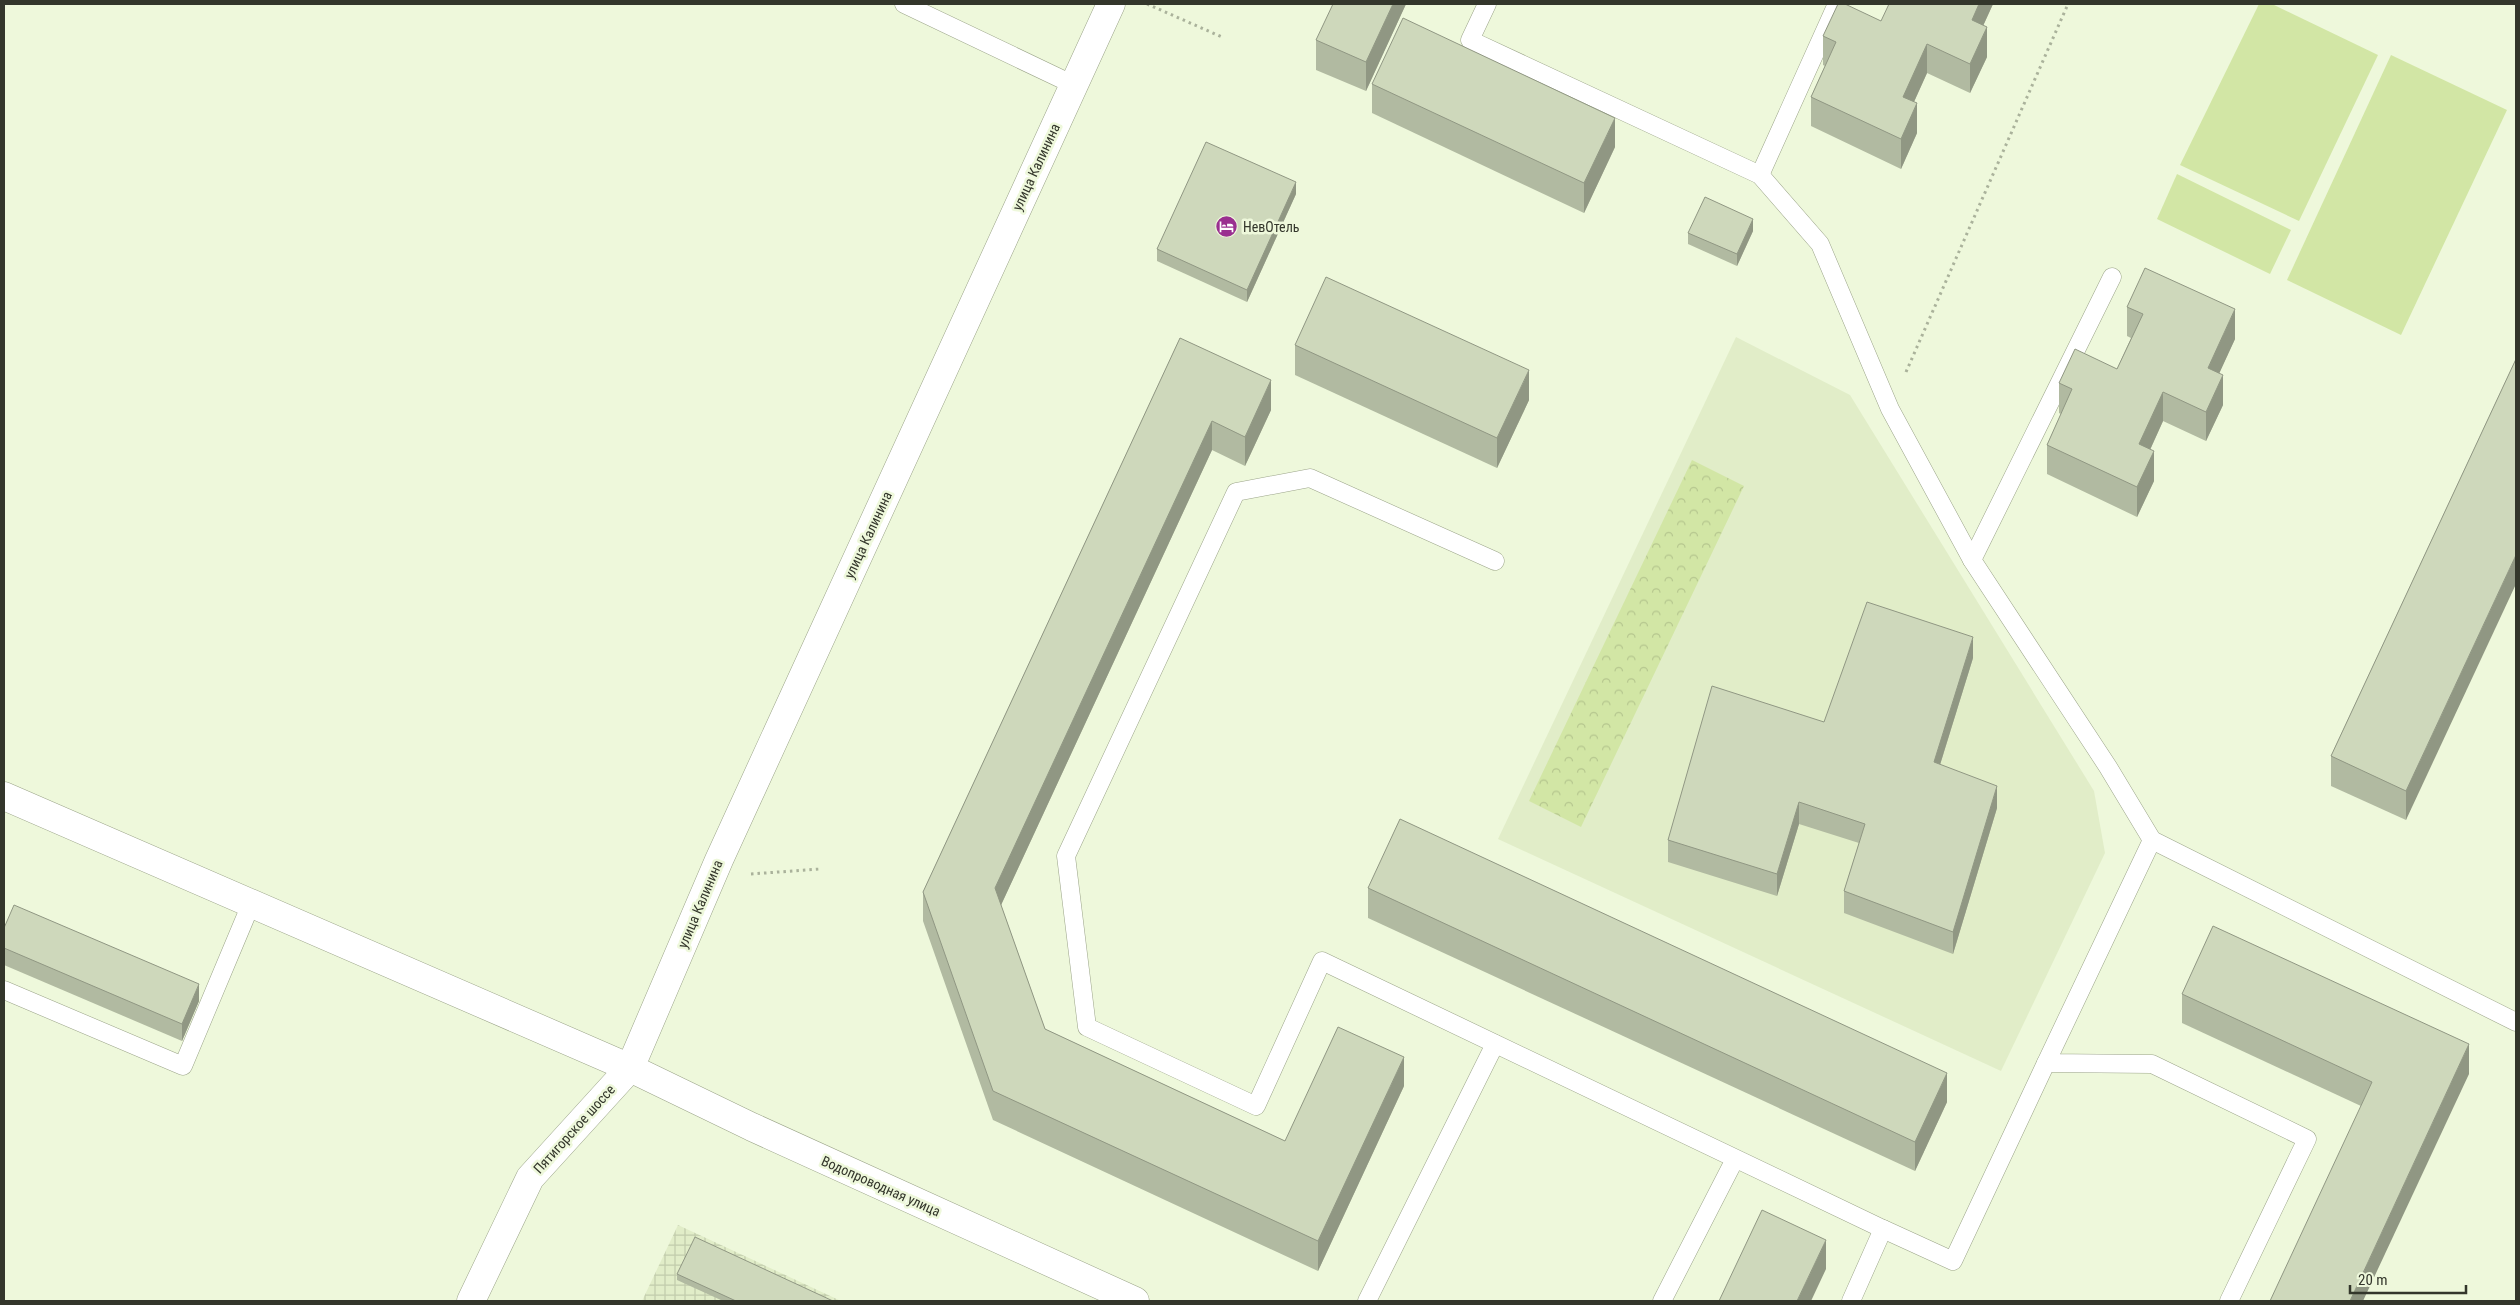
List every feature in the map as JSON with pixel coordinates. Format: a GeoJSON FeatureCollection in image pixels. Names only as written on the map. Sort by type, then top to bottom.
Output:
{"type":"FeatureCollection","features":[{"type":"Feature","properties":{"kind":"main road","name":"улица Калинина"},"geometry":{"type":"LineString","coordinates":[[630,1068],[719,860],[1110,4]]}},
{"type":"Feature","properties":{"kind":"main road","name":"Водопроводная улица"},"geometry":{"type":"LineString","coordinates":[[4,796],[630,1068],[760,1131],[1135,1301]]}},
{"type":"Feature","properties":{"kind":"main road","name":"Пятигорское шоссе"},"geometry":{"type":"LineString","coordinates":[[471,1301],[530,1178],[630,1068]]}},
{"type":"Feature","properties":{"kind":"lane"},"geometry":{"type":"LineString","coordinates":[[904,4],[1074,86]]}},
{"type":"Feature","properties":{"kind":"lane"},"geometry":{"type":"LineString","coordinates":[[1487,4],[1470,40],[1760,175],[1820,244],[1890,409],[1972,560],[2108,767],[2152,840],[2516,1022]]}},
{"type":"Feature","properties":{"kind":"lane"},"geometry":{"type":"LineString","coordinates":[[1760,175],[1837,4]]}},
{"type":"Feature","properties":{"kind":"lane"},"geometry":{"type":"LineString","coordinates":[[1972,560],[2112,277]]}},
{"type":"Feature","properties":{"kind":"lane"},"geometry":{"type":"LineString","coordinates":[[1495,562],[1310,478],[1236,492],[1066,856],[1087,1027],[1256,1106],[1322,961],[1735,1159],[1954,1261],[2152,840]]}},
{"type":"Feature","properties":{"kind":"lane"},"geometry":{"type":"LineString","coordinates":[[4,990],[183,1066],[252,904]]}},
{"type":"Feature","properties":{"kind":"lane"},"geometry":{"type":"LineString","coordinates":[[1367,1301],[1495,1044]]}},
{"type":"Feature","properties":{"kind":"lane"},"geometry":{"type":"LineString","coordinates":[[2046,1063],[2152,1064],[2307,1138],[2229,1301]]}},
{"type":"Feature","properties":{"kind":"lane"},"geometry":{"type":"LineString","coordinates":[[1662,1301],[1735,1159]]}},
{"type":"Feature","properties":{"kind":"lane"},"geometry":{"type":"LineString","coordinates":[[1851,1301],[1883,1229]]}},
{"type":"Feature","properties":{"kind":"path"},"geometry":{"type":"LineString","coordinates":[[1147,4],[1222,37]]}},
{"type":"Feature","properties":{"kind":"path"},"geometry":{"type":"LineString","coordinates":[[1890,409],[2068,4]]}},
{"type":"Feature","properties":{"kind":"path"},"geometry":{"type":"LineString","coordinates":[[719,860],[753,875],[820,869]]}},
{"type":"Feature","properties":{"kind":"shaded area"},"geometry":{"type":"Polygon","coordinates":[[[1736,337],[1850,395],[2094,791],[2105,853],[2001,1071],[1498,839],[1736,337]]]}},
{"type":"Feature","properties":{"kind":"shaded area"},"geometry":{"type":"Polygon","coordinates":[[[678,1225],[841,1301],[642,1301],[678,1225]]]}},
{"type":"Feature","properties":{"kind":"green space"},"geometry":{"type":"Polygon","coordinates":[[[2259,4],[2272,4],[2378,55],[2299,221],[2180,165],[2259,4]]]}},
{"type":"Feature","properties":{"kind":"green space"},"geometry":{"type":"Polygon","coordinates":[[[2391,55],[2507,110],[2401,335],[2287,280],[2391,55]]]}},
{"type":"Feature","properties":{"kind":"green space"},"geometry":{"type":"Polygon","coordinates":[[[2177,174],[2291,230],[2270,274],[2157,219],[2177,174]]]}},
{"type":"Feature","properties":{"kind":"green space"},"geometry":{"type":"Polygon","coordinates":[[[1692,460],[1744,486],[1581,827],[1529,801],[1692,460]]]}},
{"type":"Feature","properties":{"kind":"building"},"geometry":{"type":"Polygon","coordinates":[[[1333,4],[1393,4],[1366,62],[1316,40],[1333,4]]]}},
{"type":"Feature","properties":{"kind":"building"},"geometry":{"type":"Polygon","coordinates":[[[1838,4],[1845,4],[1881,21],[1889,4],[1979,4],[1972,20],[1987,27],[1970,64],[1927,44],[1903,97],[1917,103],[1901,139],[1811,97],[1836,42],[1823,36],[1838,4]]]}},
{"type":"Feature","properties":{"kind":"building"},"geometry":{"type":"Polygon","coordinates":[[[1403,18],[1615,118],[1584,183],[1372,84],[1403,18]]]}},
{"type":"Feature","properties":{"kind":"building","name":"НевОтель"},"geometry":{"type":"Polygon","coordinates":[[[1206,142],[1296,182],[1247,290],[1157,249],[1206,142]]]}},
{"type":"Feature","properties":{"kind":"building"},"geometry":{"type":"Polygon","coordinates":[[[1705,197],[1753,219],[1737,254],[1688,233],[1705,197]]]}},
{"type":"Feature","properties":{"kind":"building"},"geometry":{"type":"Polygon","coordinates":[[[2145,268],[2235,309],[2208,368],[2223,375],[2206,412],[2163,392],[2139,444],[2154,451],[2137,487],[2047,445],[2072,389],[2059,383],[2075,349],[2117,369],[2143,314],[2127,307],[2145,268]]]}},
{"type":"Feature","properties":{"kind":"building"},"geometry":{"type":"Polygon","coordinates":[[[1326,277],[1529,370],[1497,438],[1295,345],[1326,277]]]}},
{"type":"Feature","properties":{"kind":"building"},"geometry":{"type":"Polygon","coordinates":[[[1180,338],[1271,380],[1245,437],[1212,421],[995,888],[1045,1029],[1285,1141],[1338,1027],[1404,1057],[1318,1241],[993,1091],[923,892],[1180,338]]]}},
{"type":"Feature","properties":{"kind":"building"},"geometry":{"type":"Polygon","coordinates":[[[2516,359],[2516,555],[2406,791],[2331,756],[2516,359]]]}},
{"type":"Feature","properties":{"kind":"building"},"geometry":{"type":"Polygon","coordinates":[[[1867,602],[1973,637],[1934,762],[1997,786],[1953,932],[1844,891],[1865,824],[1799,802],[1777,874],[1668,840],[1712,686],[1824,722],[1867,602]]]}},
{"type":"Feature","properties":{"kind":"building"},"geometry":{"type":"Polygon","coordinates":[[[1400,819],[1947,1073],[1915,1142],[1368,888],[1400,819]]]}},
{"type":"Feature","properties":{"kind":"building"},"geometry":{"type":"Polygon","coordinates":[[[14,905],[199,984],[182,1024],[4,948],[4,928],[14,905]]]}},
{"type":"Feature","properties":{"kind":"building"},"geometry":{"type":"Polygon","coordinates":[[[2213,926],[2469,1044],[2350,1301],[2270,1301],[2372,1082],[2182,994],[2213,926]]]}},
{"type":"Feature","properties":{"kind":"building"},"geometry":{"type":"Polygon","coordinates":[[[1762,1210],[1826,1240],[1797,1301],[1719,1301],[1762,1210]]]}},
{"type":"Feature","properties":{"kind":"building"},"geometry":{"type":"Polygon","coordinates":[[[695,1237],[833,1301],[736,1301],[677,1274],[695,1237]]]}},
{"type":"Feature","properties":{"kind":"place","name":"НевОтель"},"geometry":{"type":"Point","coordinates":[1227,227]}}]}
